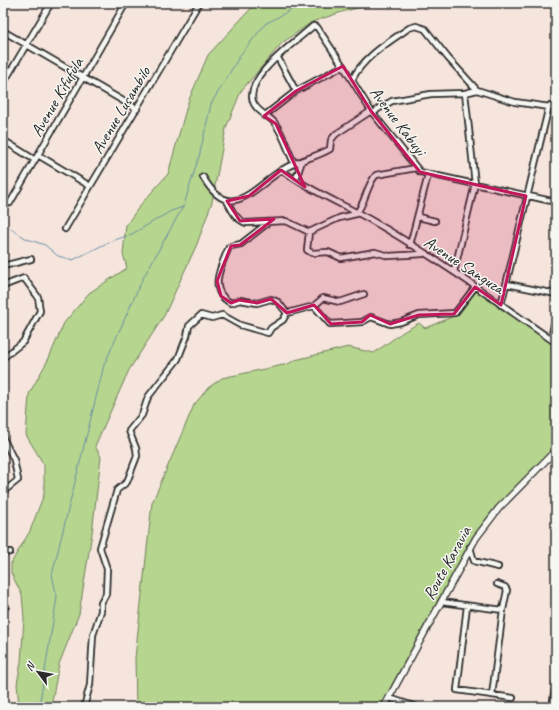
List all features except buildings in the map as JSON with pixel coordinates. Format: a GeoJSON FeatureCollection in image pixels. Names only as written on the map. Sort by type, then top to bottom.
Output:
{"type":"FeatureCollection","features":[{"type":"Feature","properties":{"kind":"street"},"geometry":{"type":"LineString","coordinates":[[3,84],[50,3]]}},
{"type":"Feature","properties":{"kind":"street","name":"Avenue Kifufula"},"geometry":{"type":"LineString","coordinates":[[10,203],[126,3]]}},
{"type":"Feature","properties":{"kind":"street","name":"Avenue Lusambilo"},"geometry":{"type":"LineString","coordinates":[[65,229],[199,3]]}},
{"type":"Feature","properties":{"kind":"street","name":"Avenue Kabuyi"},"geometry":{"type":"LineString","coordinates":[[278,58],[313,26],[319,28],[372,113],[416,168],[428,175],[556,202]]}},
{"type":"Feature","properties":{"kind":"street"},"geometry":{"type":"LineString","coordinates":[[352,80],[358,69],[374,54],[409,28],[416,26],[425,29],[448,58],[477,90],[515,102],[556,108]]}},
{"type":"Feature","properties":{"kind":"street"},"geometry":{"type":"LineString","coordinates":[[3,31],[137,109]]}},
{"type":"Feature","properties":{"kind":"street"},"geometry":{"type":"LineString","coordinates":[[294,163],[276,124],[264,116],[254,104],[252,97],[253,89],[262,71],[278,58],[296,91]]}},
{"type":"Feature","properties":{"kind":"street"},"geometry":{"type":"LineString","coordinates":[[264,116],[296,91],[344,66]]}},
{"type":"Feature","properties":{"kind":"street"},"geometry":{"type":"LineString","coordinates":[[203,177],[216,196],[227,201],[240,200],[248,196],[282,170],[294,163],[330,149],[331,140],[336,134],[392,101],[437,93],[465,93],[477,90]]}},
{"type":"Feature","properties":{"kind":"street"},"geometry":{"type":"LineString","coordinates":[[454,272],[475,184],[465,93]]}},
{"type":"Feature","properties":{"kind":"street"},"geometry":{"type":"LineString","coordinates":[[501,305],[526,196],[549,106]]}},
{"type":"Feature","properties":{"kind":"street"},"geometry":{"type":"LineString","coordinates":[[3,140],[35,160]]}},
{"type":"Feature","properties":{"kind":"street"},"geometry":{"type":"LineString","coordinates":[[38,155],[90,186]]}},
{"type":"Feature","properties":{"kind":"street"},"geometry":{"type":"LineString","coordinates":[[296,180],[302,161]]}},
{"type":"Feature","properties":{"kind":"street"},"geometry":{"type":"LineString","coordinates":[[309,232],[339,218],[356,214],[362,205],[369,184],[376,175],[416,168]]}},
{"type":"Feature","properties":{"kind":"street","name":"Avenue Sanguza"},"geometry":{"type":"LineString","coordinates":[[282,170],[296,180],[454,272],[556,343]]}},
{"type":"Feature","properties":{"kind":"street"},"geometry":{"type":"LineString","coordinates":[[410,245],[428,175]]}},
{"type":"Feature","properties":{"kind":"street"},"geometry":{"type":"LineString","coordinates":[[227,201],[235,217],[240,221],[246,223],[258,221],[286,221],[309,232]]}},
{"type":"Feature","properties":{"kind":"street"},"geometry":{"type":"LineString","coordinates":[[418,217],[435,221]]}},
{"type":"Feature","properties":{"kind":"street"},"geometry":{"type":"LineString","coordinates":[[269,222],[241,244],[230,246],[221,265],[216,283],[221,296],[231,303],[240,300],[257,303],[271,299],[278,302],[287,314]]}},
{"type":"Feature","properties":{"kind":"street"},"geometry":{"type":"LineString","coordinates":[[309,232],[308,250],[312,253],[328,252],[341,258],[375,252],[389,256],[425,254]]}},
{"type":"Feature","properties":{"kind":"street"},"geometry":{"type":"LineString","coordinates":[[3,266],[31,259]]}},
{"type":"Feature","properties":{"kind":"street"},"geometry":{"type":"LineString","coordinates":[[3,286],[24,278],[38,297],[40,311],[23,342],[3,358]]}},
{"type":"Feature","properties":{"kind":"street"},"geometry":{"type":"LineString","coordinates":[[507,284],[556,294]]}},
{"type":"Feature","properties":{"kind":"street"},"geometry":{"type":"LineString","coordinates":[[314,306],[330,324],[362,322],[371,317],[387,324],[394,324],[425,314],[455,313],[475,287]]}},
{"type":"Feature","properties":{"kind":"street"},"geometry":{"type":"LineString","coordinates":[[84,707],[90,685],[93,635],[101,611],[100,603],[106,594],[107,569],[100,548],[117,490],[127,482],[137,456],[136,448],[129,434],[130,430],[142,415],[148,397],[178,359],[188,336],[190,326],[200,316],[203,315],[212,318],[222,315],[240,325],[265,334],[268,333],[274,326],[281,323],[287,314],[314,306],[324,298],[340,302],[364,294]]}},
{"type":"Feature","properties":{"kind":"street"},"geometry":{"type":"LineString","coordinates":[[551,339],[556,314]]}},
{"type":"Feature","properties":{"kind":"street"},"geometry":{"type":"LineString","coordinates":[[3,438],[17,468],[18,480],[3,492]]}},
{"type":"Feature","properties":{"kind":"street","name":"Route Karavia"},"geometry":{"type":"LineString","coordinates":[[384,707],[470,547],[482,529],[492,516],[556,450]]}},
{"type":"Feature","properties":{"kind":"street"},"geometry":{"type":"LineString","coordinates":[[470,547],[474,561],[498,567]]}},
{"type":"Feature","properties":{"kind":"street"},"geometry":{"type":"LineString","coordinates":[[3,553],[10,552]]}},
{"type":"Feature","properties":{"kind":"street"},"geometry":{"type":"LineString","coordinates":[[492,695],[507,590],[505,587],[497,584]]}},
{"type":"Feature","properties":{"kind":"street"},"geometry":{"type":"LineString","coordinates":[[441,602],[503,610]]}},
{"type":"Feature","properties":{"kind":"street"},"geometry":{"type":"LineString","coordinates":[[467,606],[457,690],[513,698]]}},
{"type":"Feature","properties":{"kind":"street"},"geometry":{"type":"LineString","coordinates":[[552,707],[556,682]]}},
{"type":"Feature","properties":{"kind":"street"},"geometry":{"type":"LineString","coordinates":[[389,698],[417,707]]}},
{"type":"Feature","properties":{"kind":"highlighted area"},"geometry":{"type":"Polygon","coordinates":[[[343,66],[371,111],[420,172],[526,196],[501,305],[475,287],[454,314],[419,315],[390,324],[370,315],[362,322],[331,324],[314,305],[287,313],[271,299],[257,303],[239,300],[231,303],[221,296],[217,281],[231,246],[240,245],[274,219],[240,221],[227,201],[249,196],[281,170],[305,187],[276,124],[264,116],[296,91],[343,66]]]}},
{"type":"Feature","properties":{"kind":"green space"},"geometry":{"type":"Polygon","coordinates":[[[256,3],[379,3],[345,11],[312,22],[282,43],[241,91],[226,128],[212,202],[197,244],[164,316],[129,370],[95,446],[101,457],[92,533],[79,614],[59,664],[51,707],[19,707],[17,684],[21,662],[24,618],[22,595],[11,573],[11,563],[30,531],[44,494],[44,465],[26,435],[29,394],[49,358],[64,323],[89,293],[127,268],[123,254],[126,225],[142,203],[168,174],[188,102],[208,55],[256,3]]]}},
{"type":"Feature","properties":{"kind":"green space"},"geometry":{"type":"Polygon","coordinates":[[[475,287],[556,345],[556,448],[493,513],[382,707],[136,707],[135,658],[152,503],[194,405],[208,388],[222,378],[288,364],[295,360],[348,347],[374,353],[403,332],[419,323],[425,328],[459,314],[475,287]]]}},
{"type":"Feature","properties":{"kind":"waterway"},"geometry":{"type":"LineString","coordinates":[[39,707],[57,597],[52,575],[104,365],[143,278],[184,205],[200,153],[211,104],[241,54],[265,24],[304,3]]}},
{"type":"Feature","properties":{"kind":"waterway"},"geometry":{"type":"LineString","coordinates":[[3,224],[27,239],[45,245],[58,256],[73,260],[109,242],[132,234],[171,211],[183,207]]}}]}
